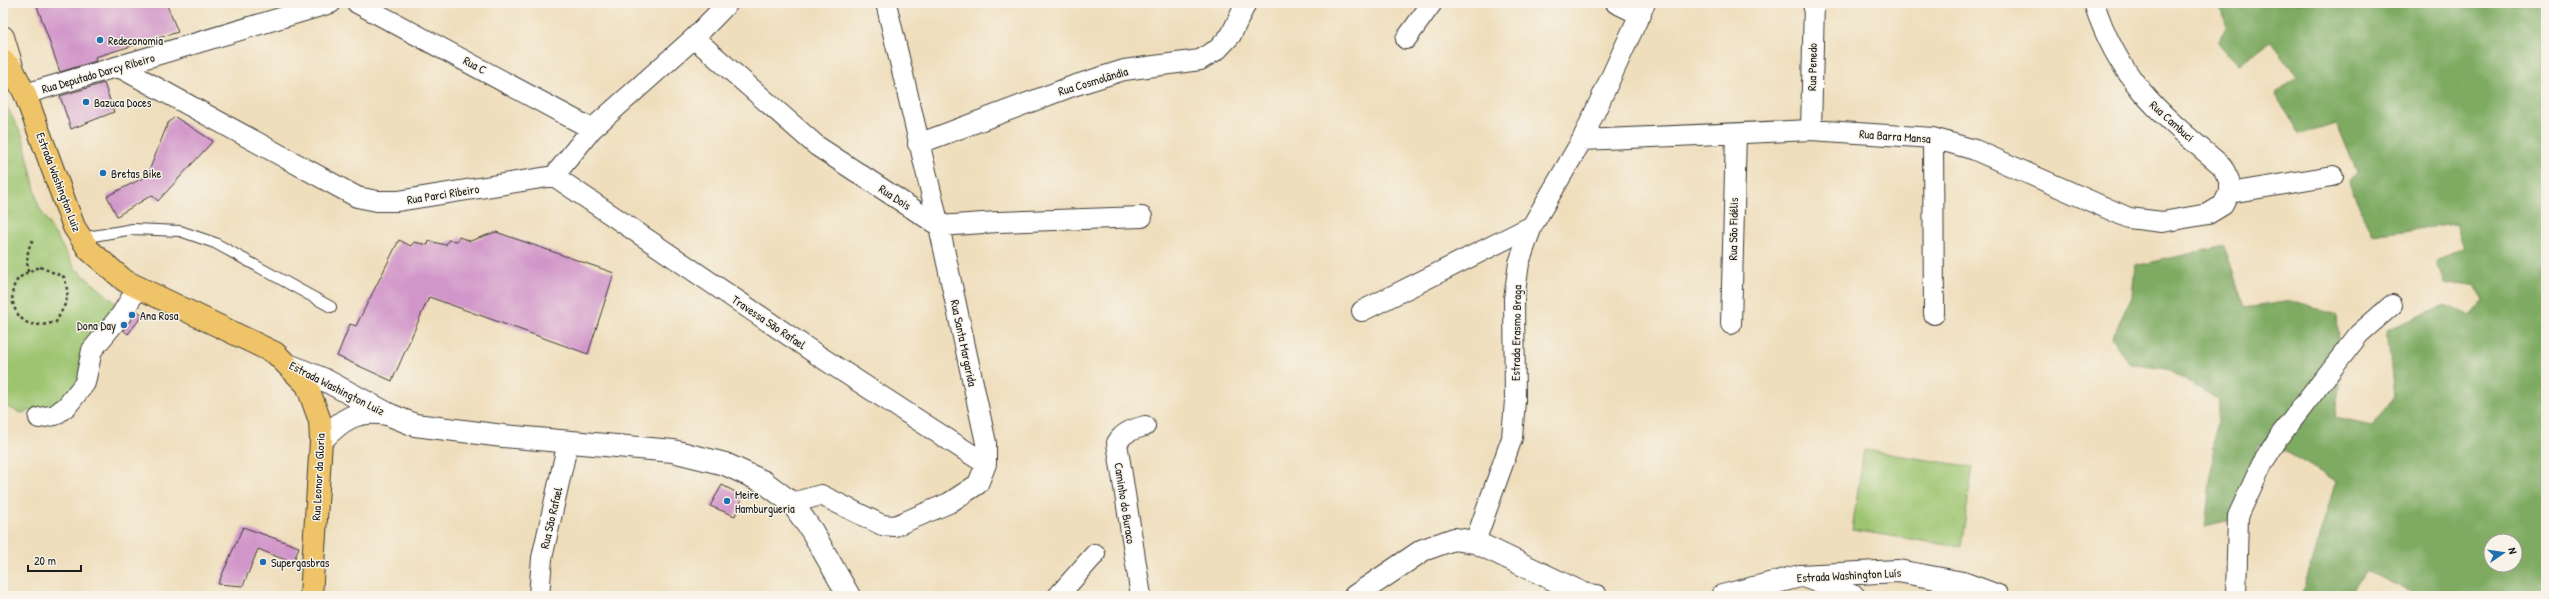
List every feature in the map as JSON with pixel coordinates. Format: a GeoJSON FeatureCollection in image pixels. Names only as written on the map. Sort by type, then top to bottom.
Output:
{"type":"FeatureCollection","features":[{"type":"Feature","properties":{"kind":"main road","name":"Estrada Washington Luiz"},"geometry":{"type":"LineString","coordinates":[[3,37],[8,66],[25,94],[74,227],[89,250],[107,268],[138,287],[275,353],[291,366]]}},
{"type":"Feature","properties":{"kind":"main road","name":"Rua Leonor da Gloria"},"geometry":{"type":"LineString","coordinates":[[291,366],[307,385],[316,405],[320,421],[321,441],[311,596]]}},
{"type":"Feature","properties":{"kind":"street","name":"Rua Deputado Darcy Ribeiro"},"geometry":{"type":"LineString","coordinates":[[25,94],[331,3]]}},
{"type":"Feature","properties":{"kind":"street","name":"Rua C"},"geometry":{"type":"LineString","coordinates":[[358,3],[592,130]]}},
{"type":"Feature","properties":{"kind":"street"},"geometry":{"type":"LineString","coordinates":[[554,176],[592,130],[694,38],[728,3]]}},
{"type":"Feature","properties":{"kind":"street","name":"Rua Santa Margarida"},"geometry":{"type":"LineString","coordinates":[[792,503],[821,495],[882,525],[895,526],[949,503],[978,484],[986,464],[986,443],[939,226],[918,144],[886,3]]}},
{"type":"Feature","properties":{"kind":"street","name":"Rua Cosmolândia"},"geometry":{"type":"LineString","coordinates":[[918,144],[1073,86],[1124,70],[1200,60],[1218,49],[1226,40],[1246,3]]}},
{"type":"Feature","properties":{"kind":"street"},"geometry":{"type":"LineString","coordinates":[[1406,39],[1432,3]]}},
{"type":"Feature","properties":{"kind":"street"},"geometry":{"type":"LineString","coordinates":[[1616,3],[1643,9]]}},
{"type":"Feature","properties":{"kind":"street","name":"Rua Penedo"},"geometry":{"type":"LineString","coordinates":[[1811,130],[1814,3]]}},
{"type":"Feature","properties":{"kind":"street","name":"Rua Cambuci"},"geometry":{"type":"LineString","coordinates":[[2094,3],[2101,25],[2122,66],[2153,106],[2222,166],[2228,180],[2229,193]]}},
{"type":"Feature","properties":{"kind":"street","name":"Estrada Erasmo Braga"},"geometry":{"type":"LineString","coordinates":[[1475,542],[1512,438],[1516,400],[1514,299],[1519,263],[1532,226],[1582,140],[1643,9]]}},
{"type":"Feature","properties":{"kind":"street","name":"Rua Dois"},"geometry":{"type":"LineString","coordinates":[[694,38],[817,146],[939,226]]}},
{"type":"Feature","properties":{"kind":"street","name":"Rua Parci Ribeiro"},"geometry":{"type":"LineString","coordinates":[[119,67],[357,197],[377,201],[398,201],[554,176]]}},
{"type":"Feature","properties":{"kind":"street","name":"Rua Barra Mansa"},"geometry":{"type":"LineString","coordinates":[[1582,140],[1811,130],[1933,138],[1975,150],[2129,218],[2162,222],[2208,214],[2223,205],[2229,193]]}},
{"type":"Feature","properties":{"kind":"street","name":"Rua São Fidélis"},"geometry":{"type":"LineString","coordinates":[[1731,324],[1736,134]]}},
{"type":"Feature","properties":{"kind":"street"},"geometry":{"type":"LineString","coordinates":[[1933,138],[1934,314]]}},
{"type":"Feature","properties":{"kind":"street","name":"Travessa São Rafael"},"geometry":{"type":"LineString","coordinates":[[554,176],[819,356],[986,464]]}},
{"type":"Feature","properties":{"kind":"street"},"geometry":{"type":"LineString","coordinates":[[2229,193],[2333,176]]}},
{"type":"Feature","properties":{"kind":"street"},"geometry":{"type":"LineString","coordinates":[[939,226],[998,222],[1142,217]]}},
{"type":"Feature","properties":{"kind":"street"},"geometry":{"type":"LineString","coordinates":[[1362,311],[1532,226]]}},
{"type":"Feature","properties":{"kind":"street"},"geometry":{"type":"LineString","coordinates":[[39,418],[55,415],[67,406],[85,383],[92,350],[120,315],[138,287]]}},
{"type":"Feature","properties":{"kind":"street"},"geometry":{"type":"LineString","coordinates":[[2236,596],[2238,516],[2262,464],[2279,437],[2359,334],[2392,305]]}},
{"type":"Feature","properties":{"kind":"street","name":"Estrada Washington Luiz"},"geometry":{"type":"LineString","coordinates":[[291,366],[323,379],[390,415],[415,425],[448,431],[673,451],[725,464],[764,482],[792,503],[812,531],[849,596]]}},
{"type":"Feature","properties":{"kind":"street","name":"Estrada Washington Luiz"},"geometry":{"type":"LineString","coordinates":[[321,441],[338,424],[354,416],[372,412],[390,415]]}},
{"type":"Feature","properties":{"kind":"street","name":"Caminho do Buraco"},"geometry":{"type":"LineString","coordinates":[[1141,596],[1117,443],[1120,438],[1132,429],[1145,426]]}},
{"type":"Feature","properties":{"kind":"street","name":"Rua São Rafael"},"geometry":{"type":"LineString","coordinates":[[539,596],[542,558],[568,442]]}},
{"type":"Feature","properties":{"kind":"street"},"geometry":{"type":"LineString","coordinates":[[1355,596],[1423,550],[1454,539],[1475,542],[1584,594],[1596,596]]}},
{"type":"Feature","properties":{"kind":"street"},"geometry":{"type":"LineString","coordinates":[[1058,596],[1096,554]]}},
{"type":"Feature","properties":{"kind":"street","name":"Estrada Washington Luís"},"geometry":{"type":"LineString","coordinates":[[1722,596],[1800,576],[1898,571],[1963,583],[1998,596]]}},
{"type":"Feature","properties":{"kind":"street"},"geometry":{"type":"LineString","coordinates":[[1800,576],[1856,596]]}},
{"type":"Feature","properties":{"kind":"lane"},"geometry":{"type":"LineString","coordinates":[[82,238],[133,228],[180,231],[215,244],[331,307]]}},
{"type":"Feature","properties":{"kind":"path"},"geometry":{"type":"LineString","coordinates":[[28,272],[27,258],[29,245],[33,240]]}},
{"type":"Feature","properties":{"kind":"path"},"geometry":{"type":"LineString","coordinates":[[40,267],[64,277],[68,300],[56,322],[30,324],[16,313],[12,295],[16,282],[28,272],[40,267]]}},
{"type":"Feature","properties":{"kind":"green space"},"geometry":{"type":"Polygon","coordinates":[[[2219,3],[2546,3],[2546,596],[2420,596],[2366,571],[2349,596],[2301,596],[2336,481],[2288,453],[2259,444],[2230,521],[2205,527],[2219,400],[2166,369],[2129,364],[2112,338],[2132,296],[2135,266],[2224,246],[2245,308],[2291,301],[2337,315],[2341,371],[2335,418],[2372,426],[2394,397],[2387,330],[2445,305],[2471,316],[2484,301],[2475,284],[2444,285],[2437,261],[2464,247],[2456,224],[2372,235],[2348,181],[2357,172],[2337,124],[2300,134],[2275,94],[2297,76],[2270,41],[2239,65],[2217,42],[2226,28],[2219,3]]]}},
{"type":"Feature","properties":{"kind":"green space"},"geometry":{"type":"Polygon","coordinates":[[[3,100],[23,137],[39,207],[75,268],[117,304],[78,381],[55,406],[21,413],[3,405],[3,100]]]}},
{"type":"Feature","properties":{"kind":"green space"},"geometry":{"type":"Polygon","coordinates":[[[1864,450],[1973,467],[1961,547],[1852,530],[1864,450]]]}},
{"type":"Feature","properties":{"kind":"building","name":"Redeconomia"},"geometry":{"type":"Polygon","coordinates":[[[36,3],[166,3],[178,32],[95,57],[96,61],[60,72],[36,3]]]}},
{"type":"Feature","properties":{"kind":"building","name":"Bazuca Doces"},"geometry":{"type":"Polygon","coordinates":[[[104,83],[114,112],[71,129],[60,96],[104,83]]]}},
{"type":"Feature","properties":{"kind":"building"},"geometry":{"type":"Polygon","coordinates":[[[175,117],[213,141],[158,201],[152,195],[117,216],[107,196],[147,176],[168,123],[175,117]]]}},
{"type":"Feature","properties":{"kind":"building"},"geometry":{"type":"Polygon","coordinates":[[[496,232],[614,273],[588,354],[429,297],[392,381],[337,356],[350,324],[356,326],[399,240],[411,246],[414,242],[428,245],[429,241],[446,245],[448,240],[457,241],[459,237],[470,241],[496,232]]]}},
{"type":"Feature","properties":{"kind":"building"},"geometry":{"type":"Polygon","coordinates":[[[137,311],[143,315],[128,334],[123,330],[137,311]]]}},
{"type":"Feature","properties":{"kind":"building","name":"Meire Hamburgueria"},"geometry":{"type":"Polygon","coordinates":[[[722,485],[743,496],[735,516],[710,506],[722,485]]]}},
{"type":"Feature","properties":{"kind":"building"},"geometry":{"type":"Polygon","coordinates":[[[243,527],[299,547],[293,563],[258,549],[243,586],[218,584],[243,527]]]}},
{"type":"Feature","properties":{"kind":"place","name":"Redeconomia"},"geometry":{"type":"Point","coordinates":[100,40]}},
{"type":"Feature","properties":{"kind":"place","name":"Bazuca Doces"},"geometry":{"type":"Point","coordinates":[86,102]}},
{"type":"Feature","properties":{"kind":"place","name":"Bretas Bike"},"geometry":{"type":"Point","coordinates":[103,173]}},
{"type":"Feature","properties":{"kind":"place","name":"Ana Rosa"},"geometry":{"type":"Point","coordinates":[132,315]}},
{"type":"Feature","properties":{"kind":"place","name":"Dona Day"},"geometry":{"type":"Point","coordinates":[124,325]}},
{"type":"Feature","properties":{"kind":"place","name":"Meire Hamburgueria"},"geometry":{"type":"Point","coordinates":[727,501]}},
{"type":"Feature","properties":{"kind":"place","name":"Supergasbras"},"geometry":{"type":"Point","coordinates":[263,562]}}]}
